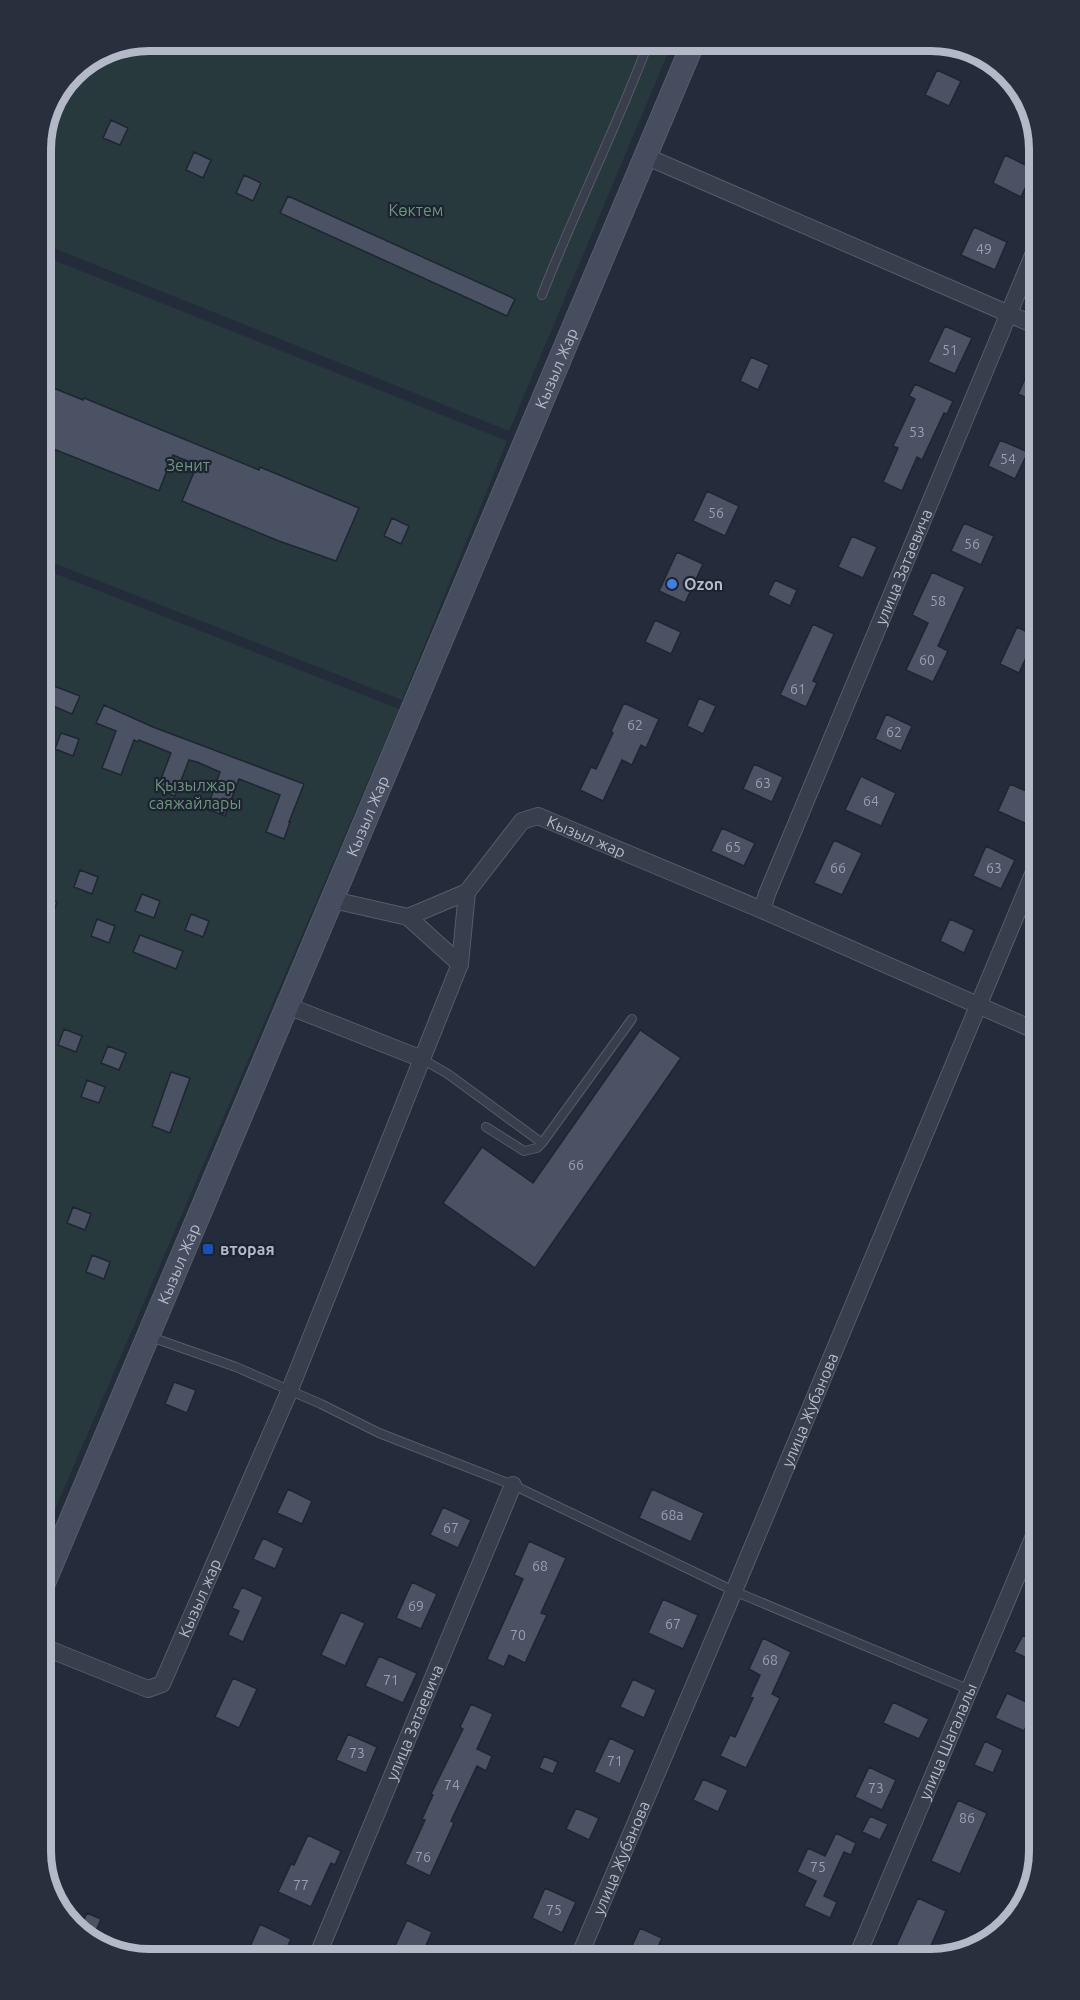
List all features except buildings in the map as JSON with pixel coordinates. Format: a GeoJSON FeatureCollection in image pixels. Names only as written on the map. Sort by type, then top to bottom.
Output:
{"type":"FeatureCollection","features":[{"type":"Feature","properties":{"kind":"main road","name":"Кызыл Жар"},"geometry":{"type":"LineString","coordinates":[[51,1564],[690,51]]}},
{"type":"Feature","properties":{"kind":"street"},"geometry":{"type":"LineString","coordinates":[[645,156],[1029,323]]}},
{"type":"Feature","properties":{"kind":"street","name":"улица Затаевича"},"geometry":{"type":"LineString","coordinates":[[765,902],[1029,267]]}},
{"type":"Feature","properties":{"kind":"street","name":"Кызыл жар"},"geometry":{"type":"LineString","coordinates":[[408,917],[467,892],[522,821],[538,816],[765,902],[977,1006],[1029,1027]]}},
{"type":"Feature","properties":{"kind":"street","name":"улица Жубанова"},"geometry":{"type":"LineString","coordinates":[[582,1949],[1029,885]]}},
{"type":"Feature","properties":{"kind":"street","name":"Кызыл жар"},"geometry":{"type":"LineString","coordinates":[[51,1650],[148,1689],[162,1684],[289,1392],[460,964],[467,892]]}},
{"type":"Feature","properties":{"kind":"street"},"geometry":{"type":"LineString","coordinates":[[333,900],[408,917],[460,964]]}},
{"type":"Feature","properties":{"kind":"street"},"geometry":{"type":"LineString","coordinates":[[288,1006],[422,1059]]}},
{"type":"Feature","properties":{"kind":"street","name":"улица Затаевича"},"geometry":{"type":"LineString","coordinates":[[320,1949],[513,1485]]}},
{"type":"Feature","properties":{"kind":"street","name":"улица Шагалалы"},"geometry":{"type":"LineString","coordinates":[[860,1949],[970,1690],[1029,1567]]}},
{"type":"Feature","properties":{"kind":"lane"},"geometry":{"type":"LineString","coordinates":[[542,296],[565,236],[645,51]]}},
{"type":"Feature","properties":{"kind":"lane"},"geometry":{"type":"LineString","coordinates":[[486,1127],[524,1151],[537,1148],[632,1019]]}},
{"type":"Feature","properties":{"kind":"lane"},"geometry":{"type":"LineString","coordinates":[[422,1059],[448,1074],[542,1143]]}},
{"type":"Feature","properties":{"kind":"lane"},"geometry":{"type":"LineString","coordinates":[[148,1336],[236,1368],[321,1404],[379,1433],[513,1485],[734,1591],[970,1690]]}},
{"type":"Feature","properties":{"kind":"green space","name":"Көктем"},"geometry":{"type":"Polygon","coordinates":[[[149,51],[669,51],[509,431],[51,247],[51,142],[58,111],[67,94],[94,67],[111,58],[149,51]]]}},
{"type":"Feature","properties":{"kind":"green space","name":"Зенит"},"geometry":{"type":"Polygon","coordinates":[[[51,259],[507,441],[402,700],[51,562],[51,259]]]}},
{"type":"Feature","properties":{"kind":"green space","name":"Қызылжар саяжайлары"},"geometry":{"type":"Polygon","coordinates":[[[51,572],[399,709],[51,1519],[51,572]]]}},
{"type":"Feature","properties":{"kind":"place","name":"Ozon"},"geometry":{"type":"Point","coordinates":[672,584]}},
{"type":"Feature","properties":{"kind":"place","name":"вторая"},"geometry":{"type":"Point","coordinates":[208,1249]}}]}
